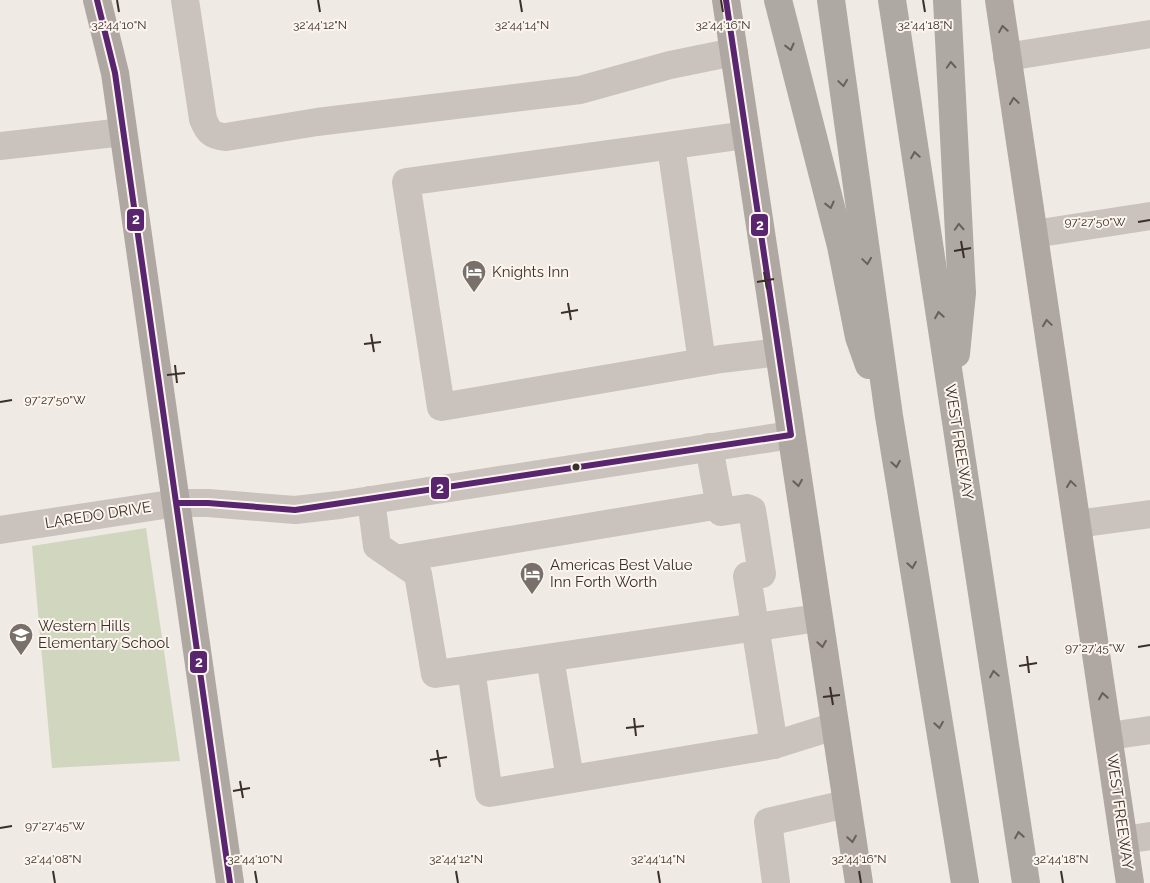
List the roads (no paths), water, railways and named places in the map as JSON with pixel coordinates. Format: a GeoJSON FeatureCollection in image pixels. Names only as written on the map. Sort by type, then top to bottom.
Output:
{"type":"FeatureCollection","features":[{"type":"Feature","properties":{"kind":"highway"},"geometry":{"type":"LineString","coordinates":[[778,0],[841,246],[859,337],[889,416]]}},
{"type":"Feature","properties":{"kind":"highway"},"geometry":{"type":"LineString","coordinates":[[831,0],[889,416],[965,883]]}},
{"type":"Feature","properties":{"kind":"highway","name":"WEST FREEWAY"},"geometry":{"type":"LineString","coordinates":[[892,0],[1026,883]]}},
{"type":"Feature","properties":{"kind":"highway"},"geometry":{"type":"LineString","coordinates":[[947,0],[962,293],[952,398]]}},
{"type":"Feature","properties":{"kind":"main road"},"geometry":{"type":"LineString","coordinates":[[97,0],[115,73],[124,132],[230,883]]}},
{"type":"Feature","properties":{"kind":"main road"},"geometry":{"type":"LineString","coordinates":[[726,0],[859,883]]}},
{"type":"Feature","properties":{"kind":"main road","name":"WEST FREEWAY"},"geometry":{"type":"LineString","coordinates":[[999,0],[1108,736],[1137,838],[1130,883]]}},
{"type":"Feature","properties":{"kind":"street"},"geometry":{"type":"LineString","coordinates":[[185,0],[203,119],[208,132],[215,136],[226,137],[317,122],[580,90],[670,65],[734,52]]}},
{"type":"Feature","properties":{"kind":"street"},"geometry":{"type":"LineString","coordinates":[[1008,57],[1150,34]]}},
{"type":"Feature","properties":{"kind":"street"},"geometry":{"type":"LineString","coordinates":[[0,146],[124,132]]}},
{"type":"Feature","properties":{"kind":"street"},"geometry":{"type":"LineString","coordinates":[[746,135],[406,182],[440,407],[702,362],[778,352]]}},
{"type":"Feature","properties":{"kind":"street"},"geometry":{"type":"LineString","coordinates":[[671,146],[702,362]]}},
{"type":"Feature","properties":{"kind":"street"},"geometry":{"type":"LineString","coordinates":[[1034,234],[1150,216]]}},
{"type":"Feature","properties":{"kind":"street","name":"LAREDO DRIVE"},"geometry":{"type":"LineString","coordinates":[[0,530],[177,504],[208,503],[295,510],[791,435]]}},
{"type":"Feature","properties":{"kind":"street"},"geometry":{"type":"LineString","coordinates":[[710,447],[721,512],[747,508],[752,510],[762,574],[747,576],[774,745]]}},
{"type":"Feature","properties":{"kind":"street"},"geometry":{"type":"LineString","coordinates":[[371,500],[377,546],[418,574],[435,674],[818,618]]}},
{"type":"Feature","properties":{"kind":"street"},"geometry":{"type":"LineString","coordinates":[[396,558],[720,506]]}},
{"type":"Feature","properties":{"kind":"street"},"geometry":{"type":"LineString","coordinates":[[1077,524],[1150,514]]}},
{"type":"Feature","properties":{"kind":"street"},"geometry":{"type":"LineString","coordinates":[[550,658],[570,779]]}},
{"type":"Feature","properties":{"kind":"street"},"geometry":{"type":"LineString","coordinates":[[471,669],[489,794],[774,745],[835,726]]}},
{"type":"Feature","properties":{"kind":"street"},"geometry":{"type":"LineString","coordinates":[[1108,736],[1150,730]]}},
{"type":"Feature","properties":{"kind":"street"},"geometry":{"type":"LineString","coordinates":[[776,883],[768,822],[846,804]]}},
{"type":"Feature","properties":{"kind":"place","name":"Knights Inn"},"geometry":{"type":"Point","coordinates":[474,293]}},
{"type":"Feature","properties":{"kind":"place","name":"Americas Best Value Inn Forth Worth"},"geometry":{"type":"Point","coordinates":[532,595]}},
{"type":"Feature","properties":{"kind":"place","name":"Western Hills Elementary School"},"geometry":{"type":"Point","coordinates":[21,656]}}]}
